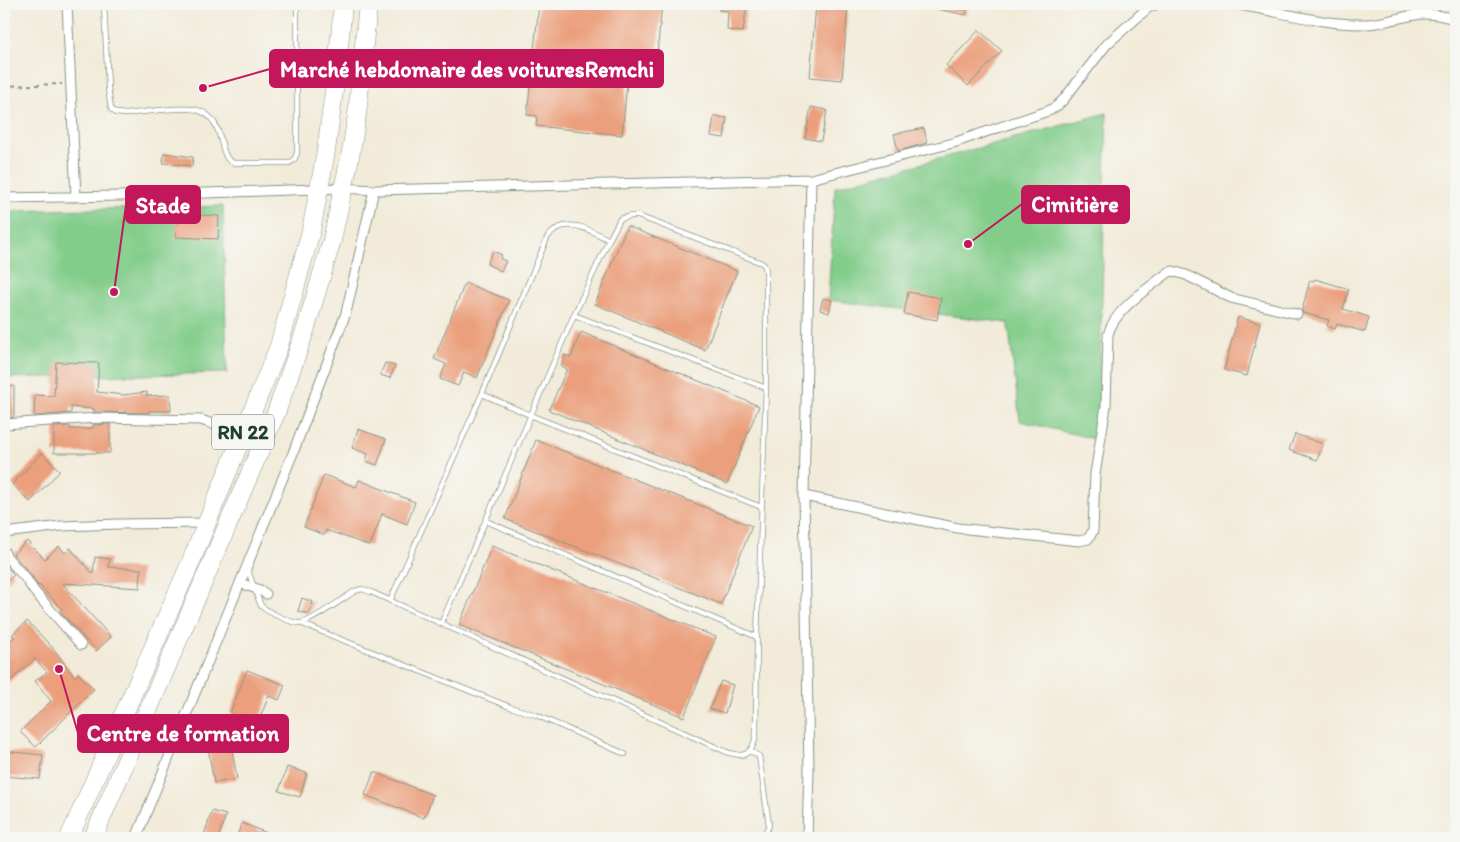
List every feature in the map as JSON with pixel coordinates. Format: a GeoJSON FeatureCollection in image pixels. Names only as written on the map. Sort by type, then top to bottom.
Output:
{"type":"FeatureCollection","features":[{"type":"Feature","properties":{"kind":"highway","name":"RN 22"},"geometry":{"type":"LineString","coordinates":[[69,838],[190,564],[279,346],[311,231],[319,189],[337,69],[342,4]]}},
{"type":"Feature","properties":{"kind":"highway","name":"RN 22"},"geometry":{"type":"LineString","coordinates":[[93,838],[276,413],[306,328],[332,240],[357,115],[368,4]]}},
{"type":"Feature","properties":{"kind":"street"},"geometry":{"type":"LineString","coordinates":[[67,4],[76,197]]}},
{"type":"Feature","properties":{"kind":"street"},"geometry":{"type":"LineString","coordinates":[[4,198],[343,188],[374,190],[811,179],[953,143],[1057,106],[1107,44],[1149,7],[1158,4]]}},
{"type":"Feature","properties":{"kind":"street"},"geometry":{"type":"LineString","coordinates":[[1232,4],[1299,18],[1330,22],[1366,24],[1424,14],[1435,14],[1456,20]]}},
{"type":"Feature","properties":{"kind":"street"},"geometry":{"type":"LineString","coordinates":[[808,838],[809,770],[804,496],[811,179]]}},
{"type":"Feature","properties":{"kind":"street"},"geometry":{"type":"LineString","coordinates":[[136,838],[293,453],[346,313],[374,190]]}},
{"type":"Feature","properties":{"kind":"street"},"geometry":{"type":"LineString","coordinates":[[804,496],[958,528],[1078,541],[1088,539],[1093,531],[1094,474],[1106,406],[1108,335],[1110,327],[1123,310],[1169,272],[1173,272],[1186,275],[1231,298],[1297,314]]}},
{"type":"Feature","properties":{"kind":"street"},"geometry":{"type":"LineString","coordinates":[[4,424],[97,418],[201,420],[242,434]]}},
{"type":"Feature","properties":{"kind":"street"},"geometry":{"type":"LineString","coordinates":[[4,534],[62,526],[206,524]]}},
{"type":"Feature","properties":{"kind":"street"},"geometry":{"type":"LineString","coordinates":[[4,551],[34,591],[81,646]]}},
{"type":"Feature","properties":{"kind":"street"},"geometry":{"type":"LineString","coordinates":[[240,583],[266,594]]}},
{"type":"Feature","properties":{"kind":"lane"},"geometry":{"type":"LineString","coordinates":[[104,4],[108,88],[111,109],[116,113],[126,114],[187,109],[202,112],[210,116],[218,129],[226,159],[230,163],[289,163],[294,161],[297,153],[297,4]]}},
{"type":"Feature","properties":{"kind":"lane"},"geometry":{"type":"LineString","coordinates":[[300,623],[309,620],[354,591],[362,589],[729,753],[742,755],[750,751],[756,734],[757,637],[766,388],[766,271],[762,263],[638,216],[620,219],[574,315],[441,624]]}},
{"type":"Feature","properties":{"kind":"lane"},"geometry":{"type":"LineString","coordinates":[[390,601],[482,394],[548,236],[558,228],[572,226],[587,228],[609,240]]}},
{"type":"Feature","properties":{"kind":"lane"},"geometry":{"type":"LineString","coordinates":[[574,315],[766,388]]}},
{"type":"Feature","properties":{"kind":"lane"},"geometry":{"type":"LineString","coordinates":[[482,394],[761,507]]}},
{"type":"Feature","properties":{"kind":"lane"},"geometry":{"type":"LineString","coordinates":[[486,521],[757,637]]}},
{"type":"Feature","properties":{"kind":"lane"},"geometry":{"type":"LineString","coordinates":[[246,567],[261,606],[266,610],[510,707],[536,715],[625,754]]}},
{"type":"Feature","properties":{"kind":"lane"},"geometry":{"type":"LineString","coordinates":[[750,751],[759,756],[769,825],[763,838]]}},
{"type":"Feature","properties":{"kind":"path"},"geometry":{"type":"LineString","coordinates":[[4,86],[72,84]]}},
{"type":"Feature","properties":{"kind":"green space"},"geometry":{"type":"Polygon","coordinates":[[[1107,113],[1098,440],[1020,421],[1008,323],[828,300],[835,187],[1107,113]]]}},
{"type":"Feature","properties":{"kind":"green space"},"geometry":{"type":"Polygon","coordinates":[[[223,206],[227,373],[4,378],[4,211],[223,206]]]}},
{"type":"Feature","properties":{"kind":"building"},"geometry":{"type":"Polygon","coordinates":[[[539,4],[662,4],[657,54],[630,51],[622,135],[536,126],[537,116],[527,115],[539,4]]]}},
{"type":"Feature","properties":{"kind":"building"},"geometry":{"type":"Polygon","coordinates":[[[720,4],[747,4],[743,32],[727,30],[728,11],[719,10],[720,4]]]}},
{"type":"Feature","properties":{"kind":"building"},"geometry":{"type":"Polygon","coordinates":[[[816,4],[848,4],[842,80],[810,77],[816,4]]]}},
{"type":"Feature","properties":{"kind":"building"},"geometry":{"type":"Polygon","coordinates":[[[932,4],[968,4],[966,15],[932,8],[932,4]]]}},
{"type":"Feature","properties":{"kind":"building"},"geometry":{"type":"Polygon","coordinates":[[[979,30],[1002,51],[968,86],[946,65],[979,30]]]}},
{"type":"Feature","properties":{"kind":"building"},"geometry":{"type":"Polygon","coordinates":[[[811,107],[827,110],[821,141],[805,138],[811,107]]]}},
{"type":"Feature","properties":{"kind":"building"},"geometry":{"type":"Polygon","coordinates":[[[714,116],[727,118],[724,138],[711,136],[714,116]]]}},
{"type":"Feature","properties":{"kind":"building"},"geometry":{"type":"Polygon","coordinates":[[[924,128],[927,143],[898,151],[894,134],[924,128]]]}},
{"type":"Feature","properties":{"kind":"building"},"geometry":{"type":"Polygon","coordinates":[[[164,153],[193,157],[192,166],[163,163],[164,153]]]}},
{"type":"Feature","properties":{"kind":"building"},"geometry":{"type":"Polygon","coordinates":[[[177,214],[219,216],[218,239],[176,237],[177,214]]]}},
{"type":"Feature","properties":{"kind":"building"},"geometry":{"type":"Polygon","coordinates":[[[627,226],[737,271],[705,350],[595,304],[627,226]]]}},
{"type":"Feature","properties":{"kind":"building"},"geometry":{"type":"Polygon","coordinates":[[[493,251],[502,255],[500,259],[506,261],[501,271],[487,264],[493,251]]]}},
{"type":"Feature","properties":{"kind":"building"},"geometry":{"type":"Polygon","coordinates":[[[1315,279],[1349,289],[1343,309],[1369,317],[1365,332],[1337,324],[1335,329],[1327,326],[1329,320],[1303,313],[1302,310],[1310,280],[1314,281],[1315,279]]]}},
{"type":"Feature","properties":{"kind":"building"},"geometry":{"type":"Polygon","coordinates":[[[465,283],[509,300],[477,378],[464,372],[458,386],[440,379],[446,364],[434,359],[465,283]]]}},
{"type":"Feature","properties":{"kind":"building"},"geometry":{"type":"Polygon","coordinates":[[[908,292],[941,298],[937,320],[904,314],[908,292]]]}},
{"type":"Feature","properties":{"kind":"building"},"geometry":{"type":"Polygon","coordinates":[[[823,298],[832,300],[829,313],[820,310],[823,298]]]}},
{"type":"Feature","properties":{"kind":"building"},"geometry":{"type":"Polygon","coordinates":[[[1238,317],[1260,323],[1247,376],[1224,370],[1238,317]]]}},
{"type":"Feature","properties":{"kind":"building"},"geometry":{"type":"Polygon","coordinates":[[[581,332],[759,406],[727,484],[549,410],[567,369],[561,366],[565,355],[571,357],[581,332]]]}},
{"type":"Feature","properties":{"kind":"building"},"geometry":{"type":"Polygon","coordinates":[[[56,362],[99,363],[97,392],[123,395],[147,392],[147,396],[170,395],[171,411],[149,411],[149,413],[94,412],[94,409],[71,407],[71,413],[34,416],[35,395],[54,396],[56,362]]]}},
{"type":"Feature","properties":{"kind":"building"},"geometry":{"type":"Polygon","coordinates":[[[385,363],[395,366],[390,378],[380,375],[385,363]]]}},
{"type":"Feature","properties":{"kind":"building"},"geometry":{"type":"Polygon","coordinates":[[[4,386],[14,386],[14,417],[4,418],[4,386]]]}},
{"type":"Feature","properties":{"kind":"building"},"geometry":{"type":"Polygon","coordinates":[[[110,424],[110,453],[54,453],[54,427],[70,426],[70,429],[89,429],[93,428],[93,425],[110,424]]]}},
{"type":"Feature","properties":{"kind":"building"},"geometry":{"type":"Polygon","coordinates":[[[358,429],[386,439],[377,465],[366,461],[368,454],[352,448],[358,429]]]}},
{"type":"Feature","properties":{"kind":"building"},"geometry":{"type":"Polygon","coordinates":[[[1295,434],[1323,444],[1317,460],[1289,450],[1295,434]]]}},
{"type":"Feature","properties":{"kind":"building"},"geometry":{"type":"Polygon","coordinates":[[[536,440],[752,526],[721,604],[505,519],[536,440]]]}},
{"type":"Feature","properties":{"kind":"building"},"geometry":{"type":"Polygon","coordinates":[[[42,453],[60,471],[30,502],[12,484],[42,453]]]}},
{"type":"Feature","properties":{"kind":"building"},"geometry":{"type":"Polygon","coordinates":[[[324,475],[356,487],[359,480],[415,502],[407,524],[382,514],[370,546],[326,530],[324,535],[304,527],[324,475]]]}},
{"type":"Feature","properties":{"kind":"building"},"geometry":{"type":"Polygon","coordinates":[[[27,541],[45,559],[59,546],[65,553],[70,548],[93,574],[95,557],[110,559],[108,567],[141,569],[140,588],[62,583],[111,637],[96,651],[60,611],[62,609],[38,586],[13,554],[27,541]]]}},
{"type":"Feature","properties":{"kind":"building"},"geometry":{"type":"Polygon","coordinates":[[[492,546],[716,637],[684,717],[459,625],[492,546]]]}},
{"type":"Feature","properties":{"kind":"building"},"geometry":{"type":"Polygon","coordinates":[[[4,563],[14,575],[4,585],[4,563]]]}},
{"type":"Feature","properties":{"kind":"building"},"geometry":{"type":"Polygon","coordinates":[[[302,598],[313,602],[309,614],[298,611],[302,598]]]}},
{"type":"Feature","properties":{"kind":"building"},"geometry":{"type":"Polygon","coordinates":[[[27,621],[53,648],[75,677],[78,673],[94,689],[36,747],[20,732],[51,701],[35,681],[47,672],[35,659],[4,686],[4,646],[15,637],[12,635],[27,621]]]}},
{"type":"Feature","properties":{"kind":"building"},"geometry":{"type":"Polygon","coordinates":[[[247,670],[285,685],[279,700],[269,696],[257,724],[230,713],[247,670]]]}},
{"type":"Feature","properties":{"kind":"building"},"geometry":{"type":"Polygon","coordinates":[[[721,681],[733,685],[725,713],[710,709],[721,681]]]}},
{"type":"Feature","properties":{"kind":"building"},"geometry":{"type":"Polygon","coordinates":[[[230,738],[237,779],[214,783],[207,742],[230,738]]]}},
{"type":"Feature","properties":{"kind":"building"},"geometry":{"type":"Polygon","coordinates":[[[4,751],[43,755],[40,779],[4,776],[4,751]]]}},
{"type":"Feature","properties":{"kind":"building"},"geometry":{"type":"Polygon","coordinates":[[[287,767],[307,773],[300,797],[279,791],[287,767]]]}},
{"type":"Feature","properties":{"kind":"building"},"geometry":{"type":"Polygon","coordinates":[[[374,772],[433,795],[424,818],[365,795],[374,772]]]}},
{"type":"Feature","properties":{"kind":"building"},"geometry":{"type":"Polygon","coordinates":[[[212,811],[226,815],[218,838],[203,838],[212,811]]]}},
{"type":"Feature","properties":{"kind":"building"},"geometry":{"type":"Polygon","coordinates":[[[242,823],[279,838],[236,838],[242,823]]]}},
{"type":"Feature","properties":{"kind":"place","name":"Marché hebdomaire des voituresRemchi"},"geometry":{"type":"Point","coordinates":[203,88]}},
{"type":"Feature","properties":{"kind":"place","name":"Cimitière"},"geometry":{"type":"Point","coordinates":[968,244]}},
{"type":"Feature","properties":{"kind":"place","name":"Stade"},"geometry":{"type":"Point","coordinates":[114,292]}},
{"type":"Feature","properties":{"kind":"place","name":"Centre de formation"},"geometry":{"type":"Point","coordinates":[59,669]}}]}
